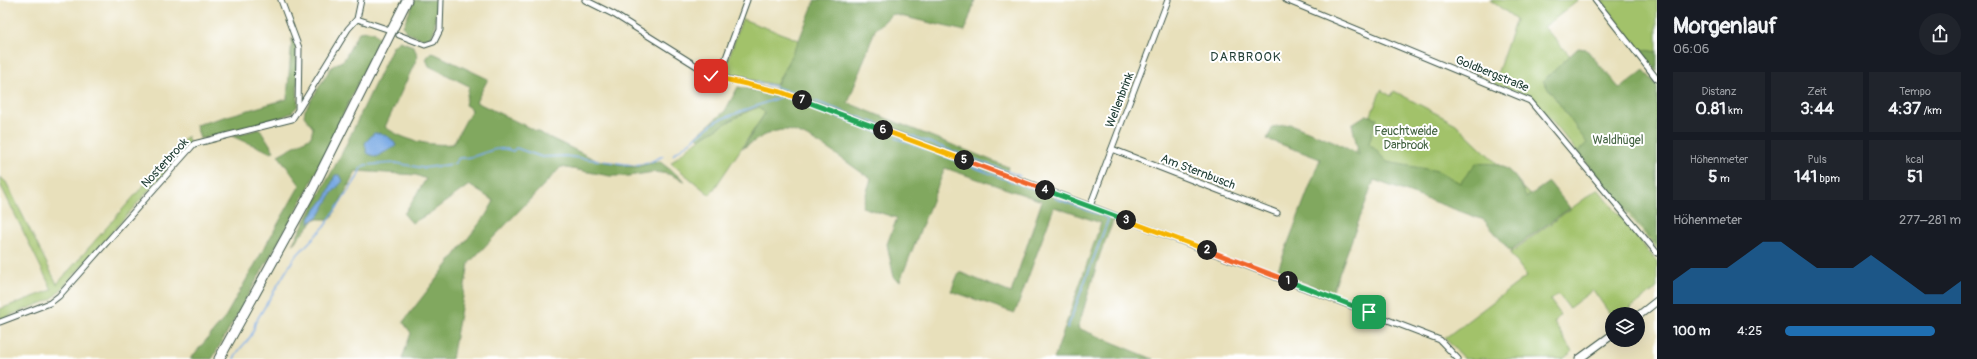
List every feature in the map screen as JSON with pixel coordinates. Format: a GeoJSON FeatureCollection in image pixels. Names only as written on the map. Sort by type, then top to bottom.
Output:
{"type":"FeatureCollection","features":[{"type":"Feature","properties":{"kind":"highway"},"geometry":{"type":"LineString","coordinates":[[219,359],[312,190],[407,0]]}},
{"type":"Feature","properties":{"kind":"street"},"geometry":{"type":"LineString","coordinates":[[281,0],[299,48],[298,110]]}},
{"type":"Feature","properties":{"kind":"street"},"geometry":{"type":"LineString","coordinates":[[298,110],[348,29],[357,19],[361,0]]}},
{"type":"Feature","properties":{"kind":"street"},"geometry":{"type":"LineString","coordinates":[[399,35],[425,45],[434,42],[440,30],[441,0]]}},
{"type":"Feature","properties":{"kind":"street"},"geometry":{"type":"LineString","coordinates":[[585,0],[661,42],[711,76],[781,92],[1090,206],[1423,332],[1440,340],[1458,359]]}},
{"type":"Feature","properties":{"kind":"street"},"geometry":{"type":"LineString","coordinates":[[719,77],[747,0]]}},
{"type":"Feature","properties":{"kind":"street","name":"Wellenbrink"},"geometry":{"type":"LineString","coordinates":[[1090,206],[1168,0]]}},
{"type":"Feature","properties":{"kind":"street","name":"Goldbergstraße"},"geometry":{"type":"LineString","coordinates":[[1286,0],[1530,101],[1657,253]]}},
{"type":"Feature","properties":{"kind":"street"},"geometry":{"type":"LineString","coordinates":[[1595,0],[1657,79]]}},
{"type":"Feature","properties":{"kind":"street"},"geometry":{"type":"LineString","coordinates":[[357,19],[387,29]]}},
{"type":"Feature","properties":{"kind":"street","name":"Nosterbrook"},"geometry":{"type":"LineString","coordinates":[[0,322],[50,304],[59,296],[194,144],[292,119],[298,110]]}},
{"type":"Feature","properties":{"kind":"street","name":"Am Sternbusch"},"geometry":{"type":"LineString","coordinates":[[1112,149],[1277,213]]}},
{"type":"Feature","properties":{"kind":"street"},"geometry":{"type":"LineString","coordinates":[[1645,311],[1657,302]]}},
{"type":"Feature","properties":{"kind":"street"},"geometry":{"type":"LineString","coordinates":[[1579,359],[1605,340]]}},
{"type":"Feature","properties":{"kind":"green space"},"geometry":{"type":"Polygon","coordinates":[[[415,0],[437,0],[434,31],[431,37],[422,39],[406,32],[403,26],[415,0]]]}},
{"type":"Feature","properties":{"kind":"green space"},"geometry":{"type":"Polygon","coordinates":[[[815,0],[975,0],[965,31],[892,14],[875,30],[848,103],[1008,167],[1005,179],[1114,219],[1100,254],[1078,328],[1153,359],[1054,359],[1101,223],[1054,207],[1015,313],[951,291],[959,272],[1011,293],[1042,201],[945,168],[900,281],[894,278],[887,244],[897,218],[862,207],[871,179],[806,136],[795,132],[786,130],[775,131],[763,136],[743,148],[765,113],[759,107],[749,110],[699,139],[696,136],[725,111],[738,87],[772,94],[799,40],[815,0]]]}},
{"type":"Feature","properties":{"kind":"green space","name":"Waldhügel"},"geometry":{"type":"Polygon","coordinates":[[[1490,0],[1579,0],[1544,27],[1572,58],[1615,101],[1657,87],[1657,249],[1532,97],[1494,83],[1516,19],[1490,0]]]}},
{"type":"Feature","properties":{"kind":"green space"},"geometry":{"type":"Polygon","coordinates":[[[1601,0],[1657,0],[1657,52],[1639,49],[1601,0]]]}},
{"type":"Feature","properties":{"kind":"green space"},"geometry":{"type":"Polygon","coordinates":[[[742,19],[799,40],[776,85],[730,75],[725,69],[742,19]]]}},
{"type":"Feature","properties":{"kind":"green space"},"geometry":{"type":"Polygon","coordinates":[[[359,32],[373,32],[379,38],[306,193],[212,359],[190,359],[224,319],[300,185],[278,155],[311,137],[313,128],[304,116],[305,110],[330,69],[334,65],[344,60],[359,32]]]}},
{"type":"Feature","properties":{"kind":"green space"},"geometry":{"type":"Polygon","coordinates":[[[292,38],[296,46],[298,105],[294,110],[288,115],[279,118],[200,139],[196,125],[287,99],[292,38]]]}},
{"type":"Feature","properties":{"kind":"green space"},"geometry":{"type":"Polygon","coordinates":[[[400,41],[413,46],[418,56],[385,127],[401,136],[418,142],[453,144],[472,109],[465,105],[469,86],[429,66],[426,59],[431,52],[488,79],[476,102],[596,160],[635,167],[659,161],[685,181],[668,174],[654,172],[629,176],[610,176],[561,167],[469,263],[452,359],[402,359],[411,333],[403,322],[486,215],[494,201],[469,185],[430,213],[412,223],[404,214],[426,179],[416,175],[356,171],[331,219],[315,219],[292,245],[343,151],[393,46],[400,41]]]}},
{"type":"Feature","properties":{"kind":"green space","name":"Waldhügel"},"geometry":{"type":"Polygon","coordinates":[[[1578,48],[1586,49],[1620,89],[1644,70],[1657,86],[1657,245],[1578,151],[1587,143],[1543,81],[1578,48]]]}},
{"type":"Feature","properties":{"kind":"green space"},"geometry":{"type":"Polygon","coordinates":[[[1639,49],[1657,52],[1657,72],[1639,49]]]}},
{"type":"Feature","properties":{"kind":"green space","name":"Feuchtweide Darbrook"},"geometry":{"type":"Polygon","coordinates":[[[1381,90],[1391,96],[1394,91],[1456,124],[1530,195],[1506,213],[1450,195],[1354,157],[1381,90]]]}},
{"type":"Feature","properties":{"kind":"green space"},"geometry":{"type":"Polygon","coordinates":[[[759,107],[765,113],[710,195],[671,163],[712,131],[736,117],[759,107]]]}},
{"type":"Feature","properties":{"kind":"green space"},"geometry":{"type":"Polygon","coordinates":[[[1366,115],[1377,118],[1369,143],[1387,162],[1438,171],[1460,183],[1476,163],[1495,164],[1511,172],[1522,187],[1526,198],[1549,182],[1570,208],[1510,251],[1484,220],[1374,180],[1332,293],[1277,272],[1320,159],[1267,139],[1273,127],[1290,124],[1333,141],[1359,155],[1352,124],[1366,115]]]}},
{"type":"Feature","properties":{"kind":"green space"},"geometry":{"type":"Polygon","coordinates":[[[260,129],[274,151],[271,153],[232,136],[260,129]]]}},
{"type":"Feature","properties":{"kind":"green space"},"geometry":{"type":"Polygon","coordinates":[[[187,136],[190,144],[58,293],[50,300],[0,319],[0,309],[52,290],[0,184],[0,177],[6,182],[57,284],[187,136]]]}},
{"type":"Feature","properties":{"kind":"green space"},"geometry":{"type":"Polygon","coordinates":[[[1598,189],[1657,262],[1657,288],[1632,307],[1605,307],[1593,290],[1569,308],[1558,294],[1550,300],[1561,315],[1554,322],[1572,352],[1563,359],[1464,359],[1445,338],[1527,276],[1510,253],[1598,189]]]}},
{"type":"Feature","properties":{"kind":"water"},"geometry":{"type":"Polygon","coordinates":[[[374,133],[387,136],[395,143],[396,146],[376,157],[367,153],[365,143],[374,133]]]}},
{"type":"Feature","properties":{"kind":"water"},"geometry":{"type":"Polygon","coordinates":[[[335,175],[340,175],[343,181],[332,193],[319,216],[309,223],[310,217],[326,197],[335,175]]]}},
{"type":"Feature","properties":{"kind":"waterway"},"geometry":{"type":"LineString","coordinates":[[738,79],[773,86],[807,98]]}},
{"type":"Feature","properties":{"kind":"waterway"},"geometry":{"type":"LineString","coordinates":[[673,155],[716,121],[783,96],[886,135]]}},
{"type":"Feature","properties":{"kind":"waterway"},"geometry":{"type":"LineString","coordinates":[[814,101],[886,127]]}},
{"type":"Feature","properties":{"kind":"waterway"},"geometry":{"type":"LineString","coordinates":[[901,132],[1020,176]]}},
{"type":"Feature","properties":{"kind":"waterway"},"geometry":{"type":"LineString","coordinates":[[896,138],[957,161]]}},
{"type":"Feature","properties":{"kind":"waterway"},"geometry":{"type":"LineString","coordinates":[[234,359],[236,354],[252,334],[255,323],[294,258],[324,227],[357,178],[361,168],[365,165],[396,163],[423,168],[454,164],[459,158],[473,157],[492,150],[505,149],[513,151],[516,148],[542,157],[565,156],[633,165],[648,163],[663,156]]}},
{"type":"Feature","properties":{"kind":"waterway"},"geometry":{"type":"LineString","coordinates":[[965,164],[1048,195]]}},
{"type":"Feature","properties":{"kind":"waterway"},"geometry":{"type":"LineString","coordinates":[[1055,198],[1108,218],[1067,329]]}},
{"type":"Feature","properties":{"kind":"district","name":"DARBROOK"},"geometry":{"type":"Point","coordinates":[1246,57]}},
{"type":"Feature","properties":{"kind":"route"},"geometry":{"type":"LineString","coordinates":[[711,76],[781,92],[1090,206],[1369,312]]}}]}
